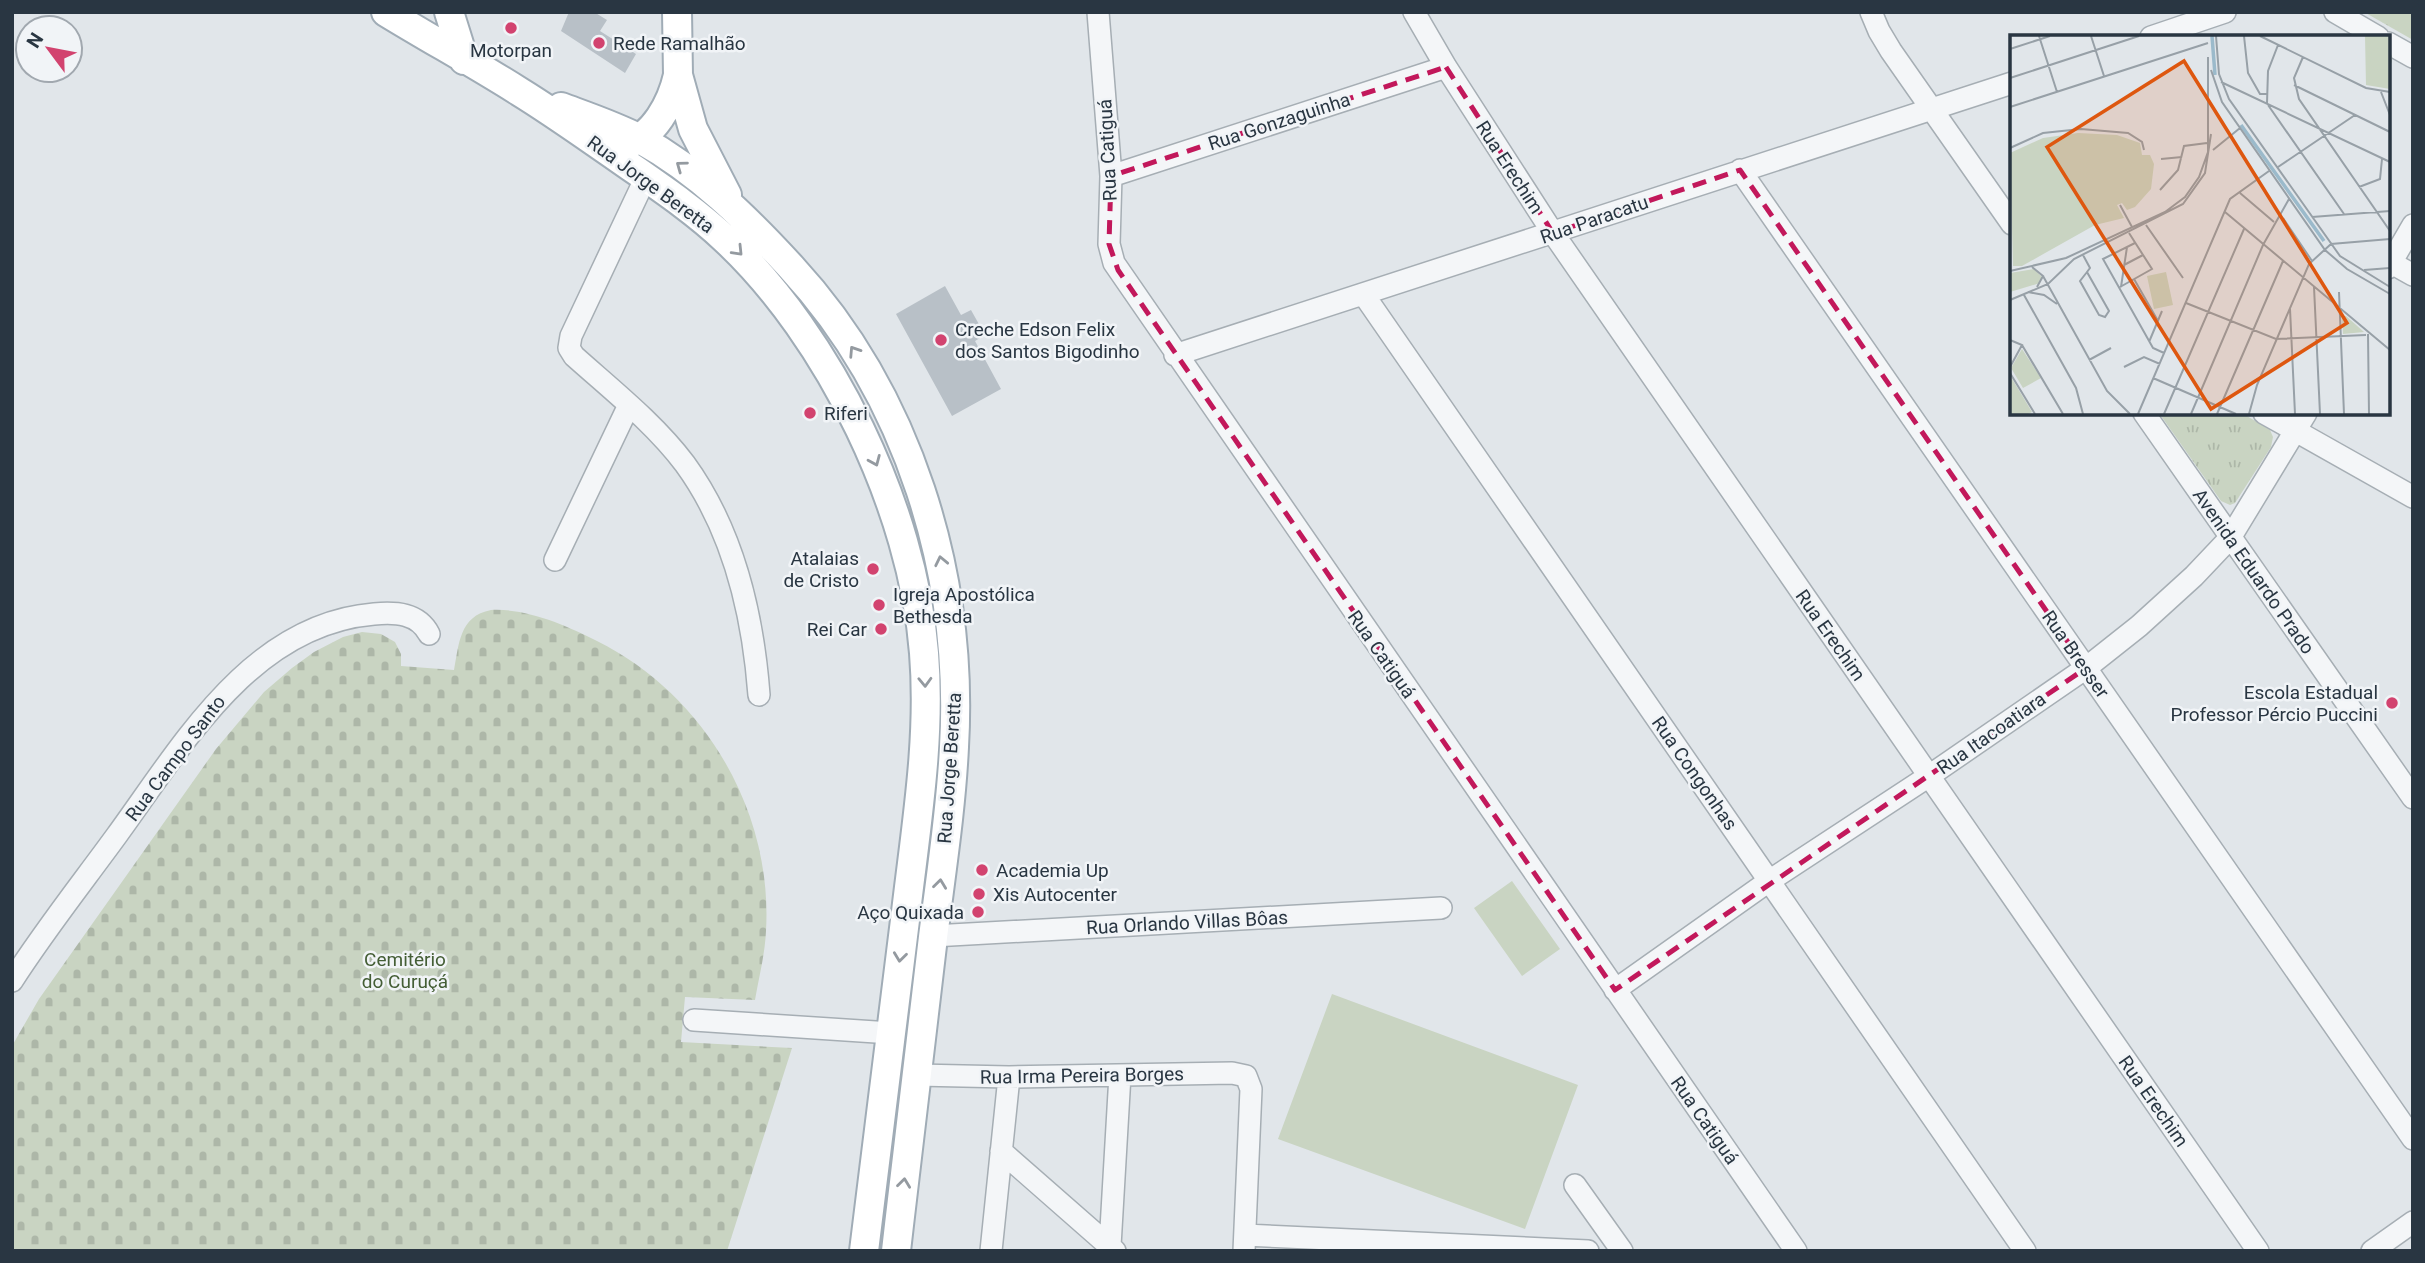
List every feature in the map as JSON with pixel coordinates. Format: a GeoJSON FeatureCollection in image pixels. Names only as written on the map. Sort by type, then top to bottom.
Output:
{"type":"FeatureCollection","features":[{"type":"Feature","properties":{"kind":"main road","name":"Rua Jorge Beretta"},"geometry":{"type":"LineString","coordinates":[[386,12],[525,95],[646,177],[702,218],[727,241],[780,300],[807,338],[857,421],[889,499],[906,556],[924,650],[924,748],[864,1251]]}},
{"type":"Feature","properties":{"kind":"main road"},"geometry":{"type":"LineString","coordinates":[[449,12],[464,60]]}},
{"type":"Feature","properties":{"kind":"main road"},"geometry":{"type":"LineString","coordinates":[[677,12],[678,75],[693,129],[735,209]]}},
{"type":"Feature","properties":{"kind":"main road"},"geometry":{"type":"LineString","coordinates":[[638,138],[666,109],[678,75]]}},
{"type":"Feature","properties":{"kind":"main road","name":"Rua Jorge Beretta"},"geometry":{"type":"LineString","coordinates":[[525,95],[610,125],[638,138],[678,164],[735,209],[804,281],[862,363],[907,453],[924,500],[938,548],[948,598],[954,650],[955,701],[951,792],[895,1251]]}},
{"type":"Feature","properties":{"kind":"street","name":"Rua Catiguá"},"geometry":{"type":"LineString","coordinates":[[1098,12],[1111,176],[1110,244],[1114,263],[1796,1251]]}},
{"type":"Feature","properties":{"kind":"street","name":"Rua Erechim"},"geometry":{"type":"LineString","coordinates":[[1414,12],[1446,67],[1553,233],[2258,1251]]}},
{"type":"Feature","properties":{"kind":"street"},"geometry":{"type":"LineString","coordinates":[[1871,12],[1878,31],[2010,221]]}},
{"type":"Feature","properties":{"kind":"street"},"geometry":{"type":"LineString","coordinates":[[2157,35],[2225,12]]}},
{"type":"Feature","properties":{"kind":"street"},"geometry":{"type":"LineString","coordinates":[[2334,12],[2374,35]]}},
{"type":"Feature","properties":{"kind":"street"},"geometry":{"type":"LineString","coordinates":[[2390,44],[2413,57]]}},
{"type":"Feature","properties":{"kind":"street","name":"Rua Gonzaguinha"},"geometry":{"type":"LineString","coordinates":[[1111,176],[1446,67]]}},
{"type":"Feature","properties":{"kind":"street","name":"Rua Paracatu"},"geometry":{"type":"LineString","coordinates":[[1175,355],[2010,84]]}},
{"type":"Feature","properties":{"kind":"street","name":"Rua Bresser"},"geometry":{"type":"LineString","coordinates":[[1740,170],[2413,1139]]}},
{"type":"Feature","properties":{"kind":"street"},"geometry":{"type":"LineString","coordinates":[[646,177],[569,342],[569,348],[574,356],[629,405],[684,463],[701,488],[725,537],[752,630],[758,695]]}},
{"type":"Feature","properties":{"kind":"street"},"geometry":{"type":"LineString","coordinates":[[2390,262],[2413,225]]}},
{"type":"Feature","properties":{"kind":"street"},"geometry":{"type":"LineString","coordinates":[[2390,264],[2413,275]]}},
{"type":"Feature","properties":{"kind":"street","name":"Rua Congonhas"},"geometry":{"type":"LineString","coordinates":[[1364,295],[2025,1251]]}},
{"type":"Feature","properties":{"kind":"street"},"geometry":{"type":"LineString","coordinates":[[555,561],[629,405]]}},
{"type":"Feature","properties":{"kind":"street","name":"Avenida Eduardo Prado"},"geometry":{"type":"LineString","coordinates":[[2145,415],[2413,798]]}},
{"type":"Feature","properties":{"kind":"street"},"geometry":{"type":"LineString","coordinates":[[2272,415],[2301,422],[2413,497]]}},
{"type":"Feature","properties":{"kind":"street","name":"Rua Itacoatiara"},"geometry":{"type":"LineString","coordinates":[[1615,990],[1769,881],[1929,776],[2086,667],[2139,626],[2194,576],[2230,538],[2301,422]]}},
{"type":"Feature","properties":{"kind":"street","name":"Rua Campo Santo"},"geometry":{"type":"LineString","coordinates":[[12,981],[186,740],[226,691],[250,669],[291,641],[313,630],[331,622],[362,615],[387,613],[414,617],[423,623],[429,634]]}},
{"type":"Feature","properties":{"kind":"street","name":"Rua Orlando Villas Bôas"},"geometry":{"type":"LineString","coordinates":[[933,936],[1441,908]]}},
{"type":"Feature","properties":{"kind":"street"},"geometry":{"type":"LineString","coordinates":[[694,1020],[891,1033]]}},
{"type":"Feature","properties":{"kind":"street","name":"Rua Irma Pereira Borges"},"geometry":{"type":"LineString","coordinates":[[917,1075],[1009,1077],[1232,1073],[1246,1076],[1251,1088],[1244,1243]]}},
{"type":"Feature","properties":{"kind":"street"},"geometry":{"type":"LineString","coordinates":[[1113,1248],[1120,1075]]}},
{"type":"Feature","properties":{"kind":"street"},"geometry":{"type":"LineString","coordinates":[[991,1251],[1009,1077]]}},
{"type":"Feature","properties":{"kind":"street"},"geometry":{"type":"LineString","coordinates":[[1001,1151],[1113,1248]]}},
{"type":"Feature","properties":{"kind":"street"},"geometry":{"type":"LineString","coordinates":[[1575,1185],[1622,1251]]}},
{"type":"Feature","properties":{"kind":"street"},"geometry":{"type":"LineString","coordinates":[[2372,1251],[2413,1222]]}},
{"type":"Feature","properties":{"kind":"street"},"geometry":{"type":"LineString","coordinates":[[1244,1243],[1588,1251]]}},
{"type":"Feature","properties":{"kind":"highlighted area"},"geometry":{"type":"Polygon","coordinates":[[[1446,67],[1553,233],[1740,170],[2086,668],[1615,990],[1118,270],[1109,244],[1111,176],[1446,67]]]}},
{"type":"Feature","properties":{"kind":"green space"},"geometry":{"type":"Polygon","coordinates":[[[2364,12],[2413,12],[2413,40],[2364,12]]]}},
{"type":"Feature","properties":{"kind":"green space"},"geometry":{"type":"Polygon","coordinates":[[[2160,415],[2245,415],[2270,430],[2273,437],[2271,447],[2235,503],[2230,505],[2221,501],[2160,415]]]}},
{"type":"Feature","properties":{"kind":"green space","name":"Cemitério do Curuçá"},"geometry":{"type":"Polygon","coordinates":[[[491,610],[518,612],[559,624],[597,641],[635,664],[670,692],[699,724],[724,761],[744,800],[758,843],[765,886],[766,931],[755,1000],[685,997],[681,1042],[792,1048],[727,1251],[12,1251],[12,1046],[39,999],[216,749],[264,692],[314,652],[343,637],[362,632],[381,634],[395,642],[401,654],[401,666],[454,670],[462,633],[472,618],[491,610]]]}},
{"type":"Feature","properties":{"kind":"green space"},"geometry":{"type":"Polygon","coordinates":[[[1512,881],[1560,949],[1522,976],[1474,908],[1512,881]]]}},
{"type":"Feature","properties":{"kind":"green space"},"geometry":{"type":"Polygon","coordinates":[[[1332,994],[1578,1085],[1525,1229],[1278,1139],[1332,994]]]}},
{"type":"Feature","properties":{"kind":"building","name":"Rede Ramalhão"},"geometry":{"type":"Polygon","coordinates":[[[569,12],[594,12],[607,20],[600,31],[636,54],[625,73],[561,31],[569,12]]]}},
{"type":"Feature","properties":{"kind":"building"},"geometry":{"type":"Polygon","coordinates":[[[945,286],[961,315],[971,310],[985,335],[975,341],[1001,389],[952,416],[896,314],[945,286]]]}},
{"type":"Feature","properties":{"kind":"place","name":"Motorpan"},"geometry":{"type":"Point","coordinates":[511,28]}},
{"type":"Feature","properties":{"kind":"place","name":"Rede Ramalhão"},"geometry":{"type":"Point","coordinates":[599,43]}},
{"type":"Feature","properties":{"kind":"place","name":"Creche Edson Felix dos Santos Bigodinho"},"geometry":{"type":"Point","coordinates":[941,340]}},
{"type":"Feature","properties":{"kind":"place","name":"Riferi"},"geometry":{"type":"Point","coordinates":[810,413]}},
{"type":"Feature","properties":{"kind":"place","name":"Atalaias de Cristo"},"geometry":{"type":"Point","coordinates":[873,569]}},
{"type":"Feature","properties":{"kind":"place","name":"Igreja Apostólica Bethesda"},"geometry":{"type":"Point","coordinates":[879,605]}},
{"type":"Feature","properties":{"kind":"place","name":"Rei Car"},"geometry":{"type":"Point","coordinates":[881,629]}},
{"type":"Feature","properties":{"kind":"place","name":"Escola Estadual Professor Pércio Puccini"},"geometry":{"type":"Point","coordinates":[2392,703]}},
{"type":"Feature","properties":{"kind":"place","name":"Academia Up"},"geometry":{"type":"Point","coordinates":[982,870]}},
{"type":"Feature","properties":{"kind":"place","name":"Xis Autocenter"},"geometry":{"type":"Point","coordinates":[979,894]}},
{"type":"Feature","properties":{"kind":"place","name":"Aço Quixada"},"geometry":{"type":"Point","coordinates":[978,912]}}]}
